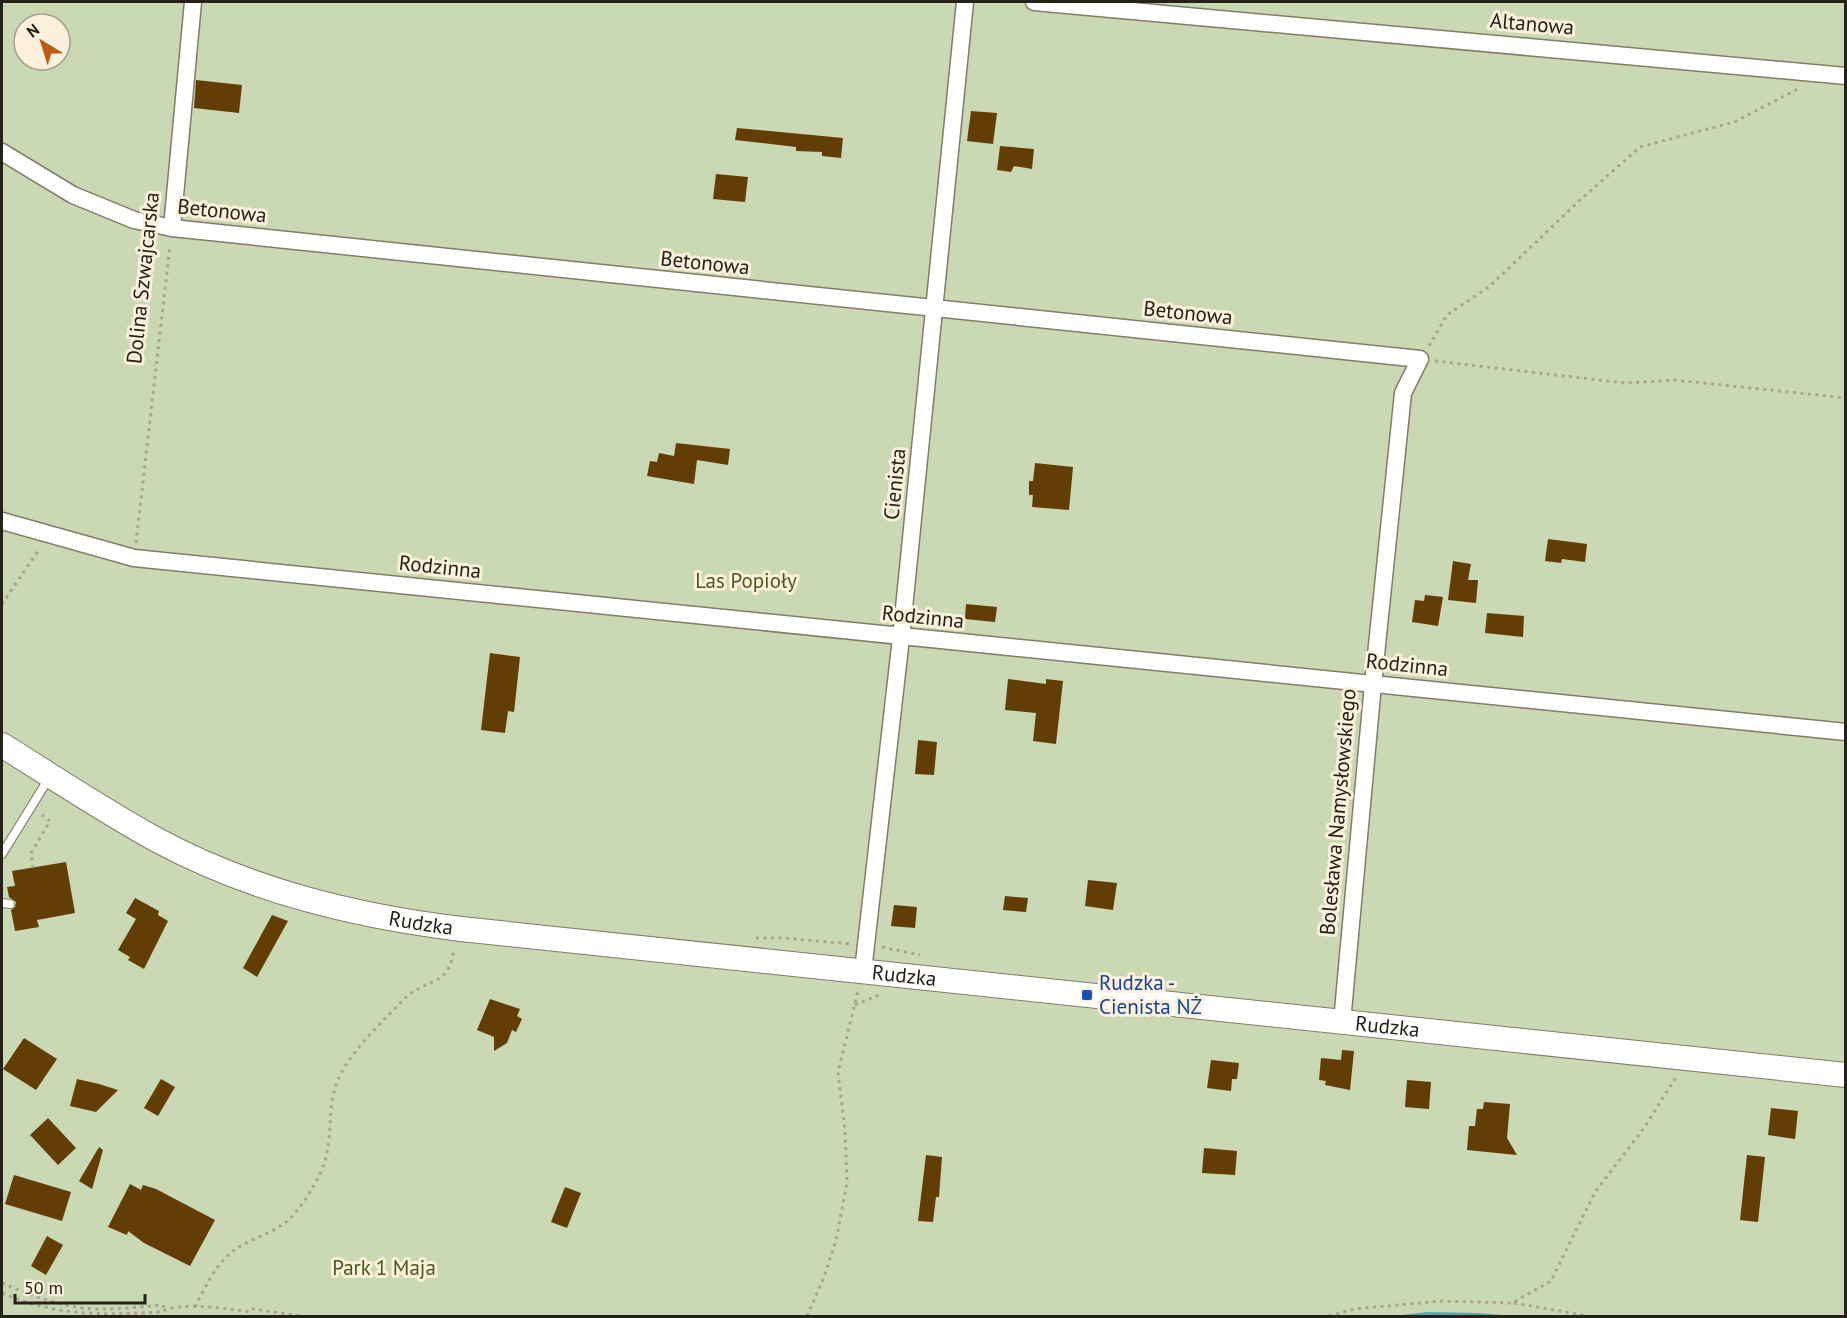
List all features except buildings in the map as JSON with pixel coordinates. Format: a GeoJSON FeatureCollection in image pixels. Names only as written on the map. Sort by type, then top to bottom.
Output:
{"type":"FeatureCollection","features":[{"type":"Feature","properties":{"kind":"street","name":"Dolina Szwajcarska"},"geometry":{"type":"LineString","coordinates":[[172,228],[193,2]]}},
{"type":"Feature","properties":{"kind":"street","name":"Cienista"},"geometry":{"type":"LineString","coordinates":[[863,971],[902,638],[966,2]]}},
{"type":"Feature","properties":{"kind":"street","name":"Altanowa"},"geometry":{"type":"LineString","coordinates":[[1034,2],[1845,76]]}},
{"type":"Feature","properties":{"kind":"street","name":"Betonowa"},"geometry":{"type":"LineString","coordinates":[[2,152],[73,195],[134,220],[172,228],[1420,359]]}},
{"type":"Feature","properties":{"kind":"street","name":"Bolesława Namysłowskiego"},"geometry":{"type":"LineString","coordinates":[[1342,1022],[1403,393],[1420,359]]}},
{"type":"Feature","properties":{"kind":"street","name":"Rodzinna"},"geometry":{"type":"LineString","coordinates":[[2,521],[134,558],[902,638],[1845,732]]}},
{"type":"Feature","properties":{"kind":"street","name":"Rudzka"},"geometry":{"type":"LineString","coordinates":[[2,745],[158,841],[244,880],[342,910],[404,922],[1845,1075]]}},
{"type":"Feature","properties":{"kind":"lane"},"geometry":{"type":"LineString","coordinates":[[2,854],[4,842],[50,776]]}},
{"type":"Feature","properties":{"kind":"path"},"geometry":{"type":"LineString","coordinates":[[1826,74],[1734,122],[1640,147],[1580,200],[1489,287],[1448,315],[1420,359],[1625,383],[1675,380],[1845,398]]}},
{"type":"Feature","properties":{"kind":"path","name":"Dolina Szwajcarska"},"geometry":{"type":"LineString","coordinates":[[134,558],[172,228]]}},
{"type":"Feature","properties":{"kind":"path"},"geometry":{"type":"LineString","coordinates":[[2,604],[49,535]]}},
{"type":"Feature","properties":{"kind":"path"},"geometry":{"type":"LineString","coordinates":[[30,807],[50,821],[31,853],[33,868]]}},
{"type":"Feature","properties":{"kind":"path"},"geometry":{"type":"LineString","coordinates":[[195,1307],[222,1261],[235,1250],[294,1215],[322,1169],[326,1157],[333,1097],[341,1074],[351,1059],[407,996],[417,988],[447,973],[453,956],[456,928]]}},
{"type":"Feature","properties":{"kind":"path"},"geometry":{"type":"LineString","coordinates":[[746,939],[782,938],[866,945],[922,955]]}},
{"type":"Feature","properties":{"kind":"path"},"geometry":{"type":"LineString","coordinates":[[807,1317],[824,1277],[836,1240],[847,1183],[845,1131],[838,1072],[863,971]]}},
{"type":"Feature","properties":{"kind":"path"},"geometry":{"type":"LineString","coordinates":[[855,1005],[885,993]]}},
{"type":"Feature","properties":{"kind":"path"},"geometry":{"type":"LineString","coordinates":[[1512,1303],[1551,1281],[1595,1192],[1644,1128],[1688,1058]]}},
{"type":"Feature","properties":{"kind":"path"},"geometry":{"type":"LineString","coordinates":[[2,1283],[33,1296],[82,1308],[162,1305],[166,1309]]}},
{"type":"Feature","properties":{"kind":"path"},"geometry":{"type":"LineString","coordinates":[[2,1293],[45,1308],[89,1315],[162,1312],[166,1309],[195,1307],[250,1312],[253,1309],[301,1317]]}},
{"type":"Feature","properties":{"kind":"path"},"geometry":{"type":"LineString","coordinates":[[1329,1317],[1354,1309],[1442,1301],[1512,1303],[1588,1317]]}},
{"type":"Feature","properties":{"kind":"path"},"geometry":{"type":"LineString","coordinates":[[250,1312],[252,1316]]}},
{"type":"Feature","properties":{"kind":"green space","name":"Las Popioły"},"geometry":{"type":"Polygon","coordinates":[[[2,2],[1845,2],[1845,1316],[2,1316],[2,2]]]}},
{"type":"Feature","properties":{"kind":"water"},"geometry":{"type":"Polygon","coordinates":[[[1427,1312],[1478,1313],[1515,1316],[1393,1316],[1427,1312]]]}},
{"type":"Feature","properties":{"kind":"place","name":"Rudzka - Cienista NŻ"},"geometry":{"type":"Point","coordinates":[1087,995]}},
{"type":"Feature","properties":{"kind":"park label","name":"Park 1 Maja"},"geometry":{"type":"Point","coordinates":[384,1268]}}]}
